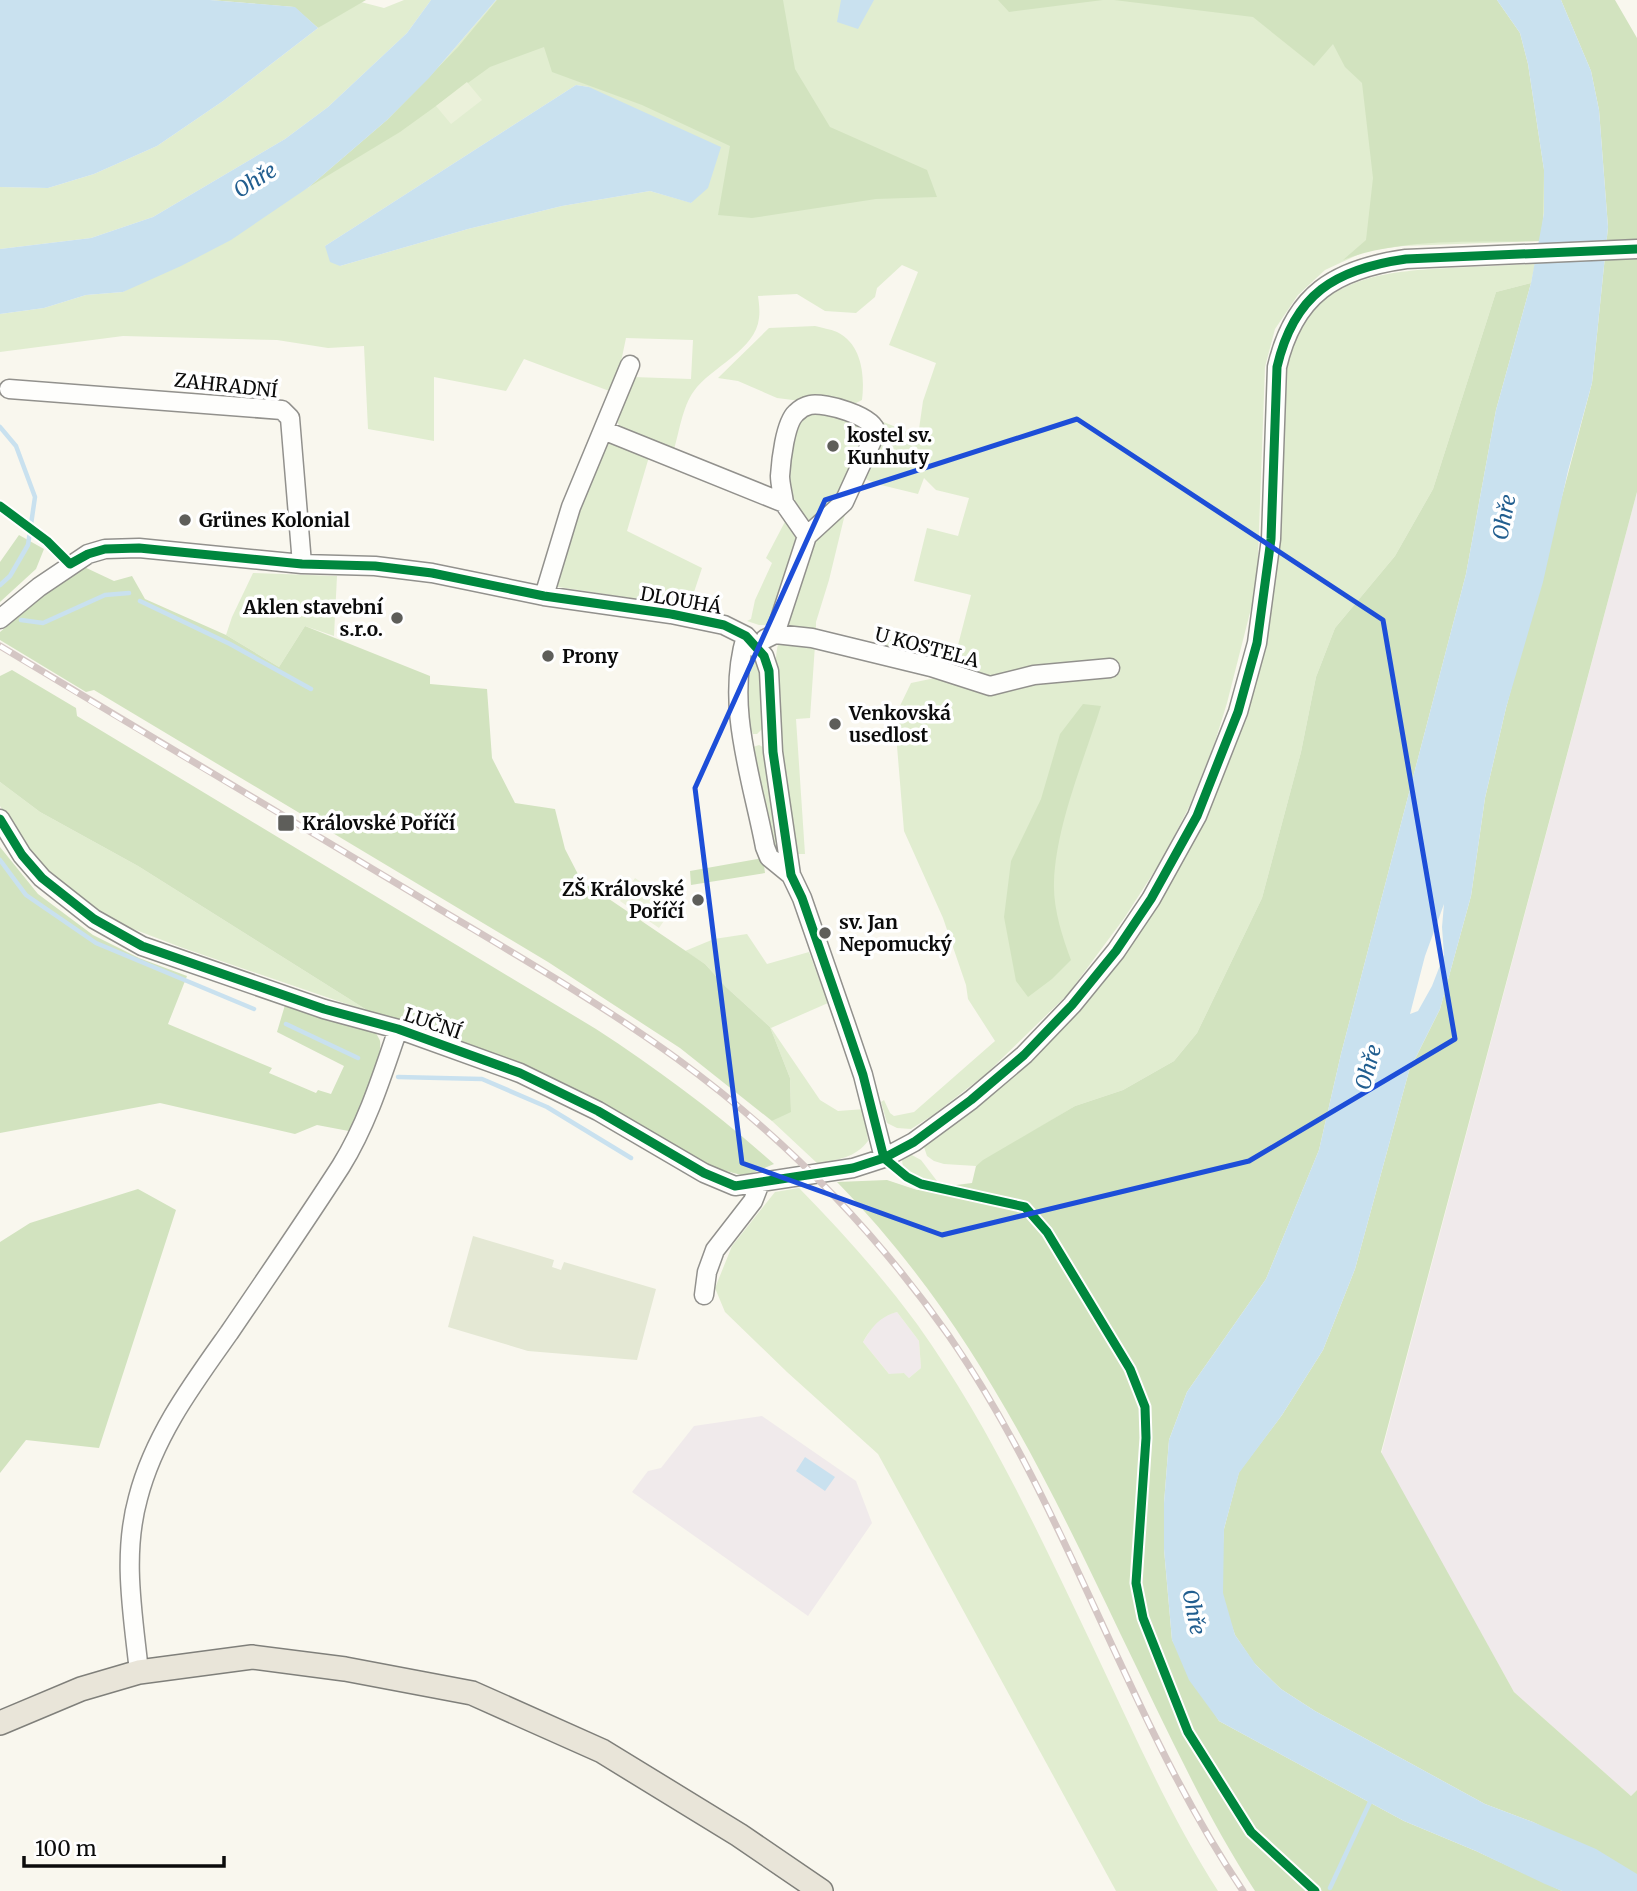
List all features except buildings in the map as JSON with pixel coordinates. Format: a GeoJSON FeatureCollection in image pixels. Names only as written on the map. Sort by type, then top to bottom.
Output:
{"type":"FeatureCollection","features":[{"type":"Feature","properties":{"kind":"main road"},"geometry":{"type":"LineString","coordinates":[[0,1723],[81,1689],[139,1672],[252,1657],[345,1670],[472,1693],[602,1751],[739,1835],[821,1891]]}},
{"type":"Feature","properties":{"kind":"street","name":"LUČNÍ"},"geometry":{"type":"LineString","coordinates":[[0,819],[22,855],[42,878],[94,919],[142,946],[324,1009],[398,1029],[520,1073],[598,1111],[704,1173],[735,1185],[853,1168],[884,1158],[915,1142],[971,1100],[1024,1055],[1072,1005],[1094,980],[1140,916],[1168,872],[1197,816],[1234,725],[1257,643],[1271,539],[1277,367],[1282,347],[1300,312],[1316,293],[1332,280],[1373,264],[1418,258],[1637,249]]}},
{"type":"Feature","properties":{"kind":"street"},"geometry":{"type":"LineString","coordinates":[[544,596],[571,507],[630,365]]}},
{"type":"Feature","properties":{"kind":"street","name":"ZAHRADNÍ"},"geometry":{"type":"LineString","coordinates":[[9,389],[282,410],[290,418],[302,564]]}},
{"type":"Feature","properties":{"kind":"street"},"geometry":{"type":"LineString","coordinates":[[791,875],[769,857],[765,847],[748,771],[737,697],[740,654],[751,640],[775,634],[807,536],[844,502],[876,432],[866,418],[811,405],[789,422],[780,478],[784,503],[807,536]]}},
{"type":"Feature","properties":{"kind":"street"},"geometry":{"type":"LineString","coordinates":[[603,430],[784,503]]}},
{"type":"Feature","properties":{"kind":"street","name":"DLOUHÁ"},"geometry":{"type":"LineString","coordinates":[[0,619],[70,564],[88,554],[105,549],[139,548],[302,564],[375,566],[432,573],[544,596],[671,614],[724,625],[751,640]]}},
{"type":"Feature","properties":{"kind":"street","name":"U KOSTELA"},"geometry":{"type":"LineString","coordinates":[[775,634],[811,638],[931,667],[990,686],[1034,676],[1110,668]]}},
{"type":"Feature","properties":{"kind":"street"},"geometry":{"type":"LineString","coordinates":[[751,640],[764,656],[769,671],[772,752],[791,875],[802,898],[863,1075],[884,1158]]}},
{"type":"Feature","properties":{"kind":"street"},"geometry":{"type":"LineString","coordinates":[[139,1672],[129,1586],[130,1544],[137,1500],[148,1467],[170,1418],[343,1163],[369,1112],[398,1029]]}},
{"type":"Feature","properties":{"kind":"street"},"geometry":{"type":"LineString","coordinates":[[704,1294],[707,1272],[715,1250],[753,1202],[760,1183]]}},
{"type":"Feature","properties":{"kind":"highlighted area"},"geometry":{"type":"Polygon","coordinates":[[[1077,419],[1383,620],[1455,1039],[1249,1161],[942,1235],[742,1163],[695,788],[825,500],[1077,419]]]}},
{"type":"Feature","properties":{"kind":"shaded area"},"geometry":{"type":"Polygon","coordinates":[[[1637,492],[1637,1790],[1631,1796],[1514,1692],[1381,1455],[1637,492]]]}},
{"type":"Feature","properties":{"kind":"shaded area"},"geometry":{"type":"Polygon","coordinates":[[[897,1312],[919,1341],[921,1368],[909,1378],[904,1373],[890,1375],[863,1342],[875,1323],[886,1315],[897,1312]]]}},
{"type":"Feature","properties":{"kind":"shaded area"},"geometry":{"type":"Polygon","coordinates":[[[762,1416],[856,1481],[872,1523],[808,1616],[632,1492],[648,1471],[661,1468],[694,1426],[762,1416]]]}},
{"type":"Feature","properties":{"kind":"green space"},"geometry":{"type":"Polygon","coordinates":[[[210,0],[366,0],[318,28],[294,7],[210,0]]]}},
{"type":"Feature","properties":{"kind":"green space"},"geometry":{"type":"Polygon","coordinates":[[[404,0],[431,0],[407,33],[328,107],[285,139],[153,217],[91,238],[0,249],[0,187],[48,188],[94,174],[157,146],[223,101],[322,25],[361,2],[384,8],[404,0]]]}},
{"type":"Feature","properties":{"kind":"green space"},"geometry":{"type":"Polygon","coordinates":[[[496,0],[1497,0],[1544,170],[1544,213],[1540,241],[1403,246],[1366,251],[1325,270],[1298,295],[1275,329],[1265,367],[1257,585],[1227,703],[1214,745],[1190,805],[1163,858],[1125,917],[1068,994],[986,1074],[911,1129],[897,1128],[887,1123],[881,1102],[884,1100],[894,1116],[914,1112],[995,1041],[968,999],[966,985],[943,918],[904,831],[896,734],[898,710],[911,683],[935,678],[947,666],[880,650],[884,639],[958,645],[971,595],[914,581],[927,528],[958,536],[969,498],[936,490],[924,478],[918,494],[865,479],[844,518],[816,622],[816,637],[783,628],[810,538],[875,440],[881,421],[918,436],[923,401],[936,363],[889,345],[918,272],[902,265],[877,288],[875,297],[856,313],[825,311],[797,294],[758,296],[759,315],[756,329],[742,349],[694,391],[684,413],[673,453],[629,434],[621,428],[616,413],[633,377],[691,379],[693,340],[626,338],[612,392],[524,359],[506,391],[434,377],[434,441],[368,429],[364,346],[328,348],[277,340],[123,336],[0,352],[0,314],[44,308],[86,295],[123,292],[309,187],[387,120],[429,78],[496,0]],[[576,85],[325,246],[340,266],[468,229],[562,206],[650,191],[692,203],[589,87],[576,85]]]}},
{"type":"Feature","properties":{"kind":"green space"},"geometry":{"type":"Polygon","coordinates":[[[497,0],[783,0],[795,69],[830,127],[927,170],[937,197],[876,199],[752,218],[718,215],[730,146],[642,105],[552,72],[544,47],[490,67],[400,132],[309,187],[387,120],[458,47],[497,0]]]}},
{"type":"Feature","properties":{"kind":"green space"},"geometry":{"type":"Polygon","coordinates":[[[998,0],[1103,0],[1009,12],[998,0]]]}},
{"type":"Feature","properties":{"kind":"green space"},"geometry":{"type":"Polygon","coordinates":[[[1114,0],[1497,0],[1520,33],[1528,64],[1544,170],[1540,241],[1415,244],[1343,260],[1366,240],[1373,178],[1362,83],[1345,67],[1333,44],[1314,66],[1253,17],[1114,0]]]}},
{"type":"Feature","properties":{"kind":"green space"},"geometry":{"type":"Polygon","coordinates":[[[1561,0],[1615,0],[1637,38],[1637,492],[1381,1452],[1514,1692],[1631,1796],[1637,1790],[1637,1875],[1533,1822],[1485,1804],[1315,1711],[1281,1689],[1254,1663],[1235,1635],[1220,1591],[1224,1529],[1239,1472],[1282,1415],[1323,1350],[1355,1269],[1409,1071],[1440,1009],[1471,896],[1485,798],[1506,708],[1592,383],[1608,227],[1599,110],[1591,71],[1561,0]]]}},
{"type":"Feature","properties":{"kind":"green space"},"geometry":{"type":"Polygon","coordinates":[[[467,82],[482,100],[451,124],[436,106],[467,82]]]}},
{"type":"Feature","properties":{"kind":"green space"},"geometry":{"type":"Polygon","coordinates":[[[1535,264],[1531,283],[1496,292],[1433,489],[1395,556],[1335,628],[1316,677],[1301,752],[1262,898],[1197,1033],[1174,1061],[1123,1090],[1075,1106],[976,1166],[934,1161],[927,1156],[923,1144],[960,1116],[1154,907],[1197,835],[1230,755],[1247,701],[1281,387],[1290,348],[1300,326],[1314,309],[1330,296],[1367,279],[1428,269],[1535,264]]]}},
{"type":"Feature","properties":{"kind":"green space"},"geometry":{"type":"Polygon","coordinates":[[[1531,283],[1496,410],[1466,574],[1341,1054],[1319,1150],[1266,1279],[1187,1392],[1169,1440],[1164,1503],[1164,1549],[1172,1640],[1219,1721],[1404,1821],[1562,1891],[1255,1891],[1200,1797],[1061,1511],[998,1395],[925,1285],[837,1182],[887,1180],[917,1190],[972,1183],[976,1166],[983,1160],[1075,1106],[1123,1090],[1174,1061],[1197,1033],[1262,898],[1301,752],[1316,677],[1335,628],[1395,556],[1433,489],[1496,292],[1531,283]]]}},
{"type":"Feature","properties":{"kind":"green space"},"geometry":{"type":"Polygon","coordinates":[[[815,326],[837,332],[852,344],[862,371],[862,400],[848,407],[777,398],[738,381],[718,378],[769,328],[815,326]]]}},
{"type":"Feature","properties":{"kind":"green space"},"geometry":{"type":"Polygon","coordinates":[[[808,410],[854,420],[864,433],[864,443],[832,507],[807,527],[793,501],[788,467],[792,425],[808,410]]]}},
{"type":"Feature","properties":{"kind":"green space"},"geometry":{"type":"Polygon","coordinates":[[[606,440],[649,457],[627,531],[702,568],[689,607],[552,586],[576,507],[606,440]]]}},
{"type":"Feature","properties":{"kind":"green space"},"geometry":{"type":"Polygon","coordinates":[[[789,514],[798,536],[796,544],[770,625],[759,625],[747,621],[751,619],[755,600],[772,563],[766,558],[789,514]]]}},
{"type":"Feature","properties":{"kind":"green space"},"geometry":{"type":"Polygon","coordinates":[[[19,535],[44,549],[36,569],[0,602],[0,562],[19,535]]]}},
{"type":"Feature","properties":{"kind":"green space"},"geometry":{"type":"Polygon","coordinates":[[[80,565],[114,581],[132,576],[145,599],[226,635],[279,667],[305,626],[430,676],[430,684],[487,689],[492,758],[515,803],[555,809],[565,849],[581,880],[705,964],[770,1027],[790,1078],[791,1112],[772,1121],[680,1048],[548,962],[94,690],[86,692],[0,640],[0,632],[80,565]]]}},
{"type":"Feature","properties":{"kind":"green space"},"geometry":{"type":"Polygon","coordinates":[[[253,573],[337,576],[334,636],[305,626],[279,667],[226,635],[253,573]]]}},
{"type":"Feature","properties":{"kind":"green space"},"geometry":{"type":"Polygon","coordinates":[[[780,640],[815,645],[810,718],[796,719],[805,854],[795,854],[779,768],[775,680],[780,640]]]}},
{"type":"Feature","properties":{"kind":"green space"},"geometry":{"type":"Polygon","coordinates":[[[751,652],[759,670],[762,689],[763,728],[757,734],[753,734],[750,727],[745,666],[751,652]]]}},
{"type":"Feature","properties":{"kind":"green space"},"geometry":{"type":"Polygon","coordinates":[[[12,670],[76,708],[77,716],[596,1029],[688,1093],[774,1164],[745,1176],[715,1168],[564,1083],[523,1065],[370,1012],[138,866],[40,812],[0,782],[0,676],[12,670]]]}},
{"type":"Feature","properties":{"kind":"green space"},"geometry":{"type":"Polygon","coordinates":[[[1083,704],[1101,706],[1065,816],[1054,882],[1061,932],[1071,960],[1028,997],[1016,981],[1004,917],[1011,861],[1041,799],[1060,734],[1083,704]]]}},
{"type":"Feature","properties":{"kind":"green space"},"geometry":{"type":"Polygon","coordinates":[[[753,747],[763,747],[783,859],[775,858],[753,752],[753,747]]]}},
{"type":"Feature","properties":{"kind":"green space"},"geometry":{"type":"Polygon","coordinates":[[[0,782],[40,812],[138,866],[370,1012],[183,948],[128,927],[91,908],[55,881],[28,851],[0,806],[0,782]]]}},
{"type":"Feature","properties":{"kind":"green space"},"geometry":{"type":"Polygon","coordinates":[[[0,847],[38,894],[93,935],[139,958],[187,976],[168,1024],[272,1068],[269,1073],[316,1093],[318,1090],[331,1094],[344,1066],[277,1032],[285,1005],[375,1032],[380,1041],[378,1060],[354,1132],[317,1125],[295,1134],[160,1103],[0,1133],[0,847]]]}},
{"type":"Feature","properties":{"kind":"green space"},"geometry":{"type":"Polygon","coordinates":[[[763,858],[765,873],[691,885],[690,871],[763,858]]]}},
{"type":"Feature","properties":{"kind":"green space"},"geometry":{"type":"Polygon","coordinates":[[[635,878],[675,905],[659,928],[620,901],[635,878]]]}},
{"type":"Feature","properties":{"kind":"green space"},"geometry":{"type":"Polygon","coordinates":[[[747,934],[767,964],[809,952],[828,1003],[771,1028],[820,1100],[838,1111],[865,1109],[868,1141],[852,1154],[818,1164],[772,1121],[791,1111],[790,1078],[770,1027],[705,964],[685,951],[714,939],[747,934]]]}},
{"type":"Feature","properties":{"kind":"green space"},"geometry":{"type":"Polygon","coordinates":[[[910,1154],[921,1160],[937,1181],[935,1184],[918,1180],[905,1171],[902,1160],[910,1154]]]}},
{"type":"Feature","properties":{"kind":"green space"},"geometry":{"type":"Polygon","coordinates":[[[799,1188],[889,1288],[943,1362],[1012,1481],[1167,1801],[1218,1891],[1116,1891],[878,1454],[725,1312],[715,1288],[732,1246],[775,1192],[799,1188]],[[897,1312],[877,1323],[863,1342],[889,1374],[904,1373],[909,1378],[921,1368],[919,1341],[897,1312]]]}},
{"type":"Feature","properties":{"kind":"green space"},"geometry":{"type":"Polygon","coordinates":[[[138,1189],[176,1210],[99,1448],[26,1440],[0,1473],[0,1242],[30,1223],[138,1189]]]}},
{"type":"Feature","properties":{"kind":"green space"},"geometry":{"type":"Polygon","coordinates":[[[473,1236],[554,1260],[552,1267],[561,1270],[564,1262],[656,1289],[637,1360],[528,1351],[448,1327],[473,1236]]]}},
{"type":"Feature","properties":{"kind":"water"},"geometry":{"type":"Polygon","coordinates":[[[0,0],[210,0],[295,7],[318,28],[223,101],[157,146],[94,174],[48,188],[0,187],[0,0]]]}},
{"type":"Feature","properties":{"kind":"water","name":"Ohře"},"geometry":{"type":"Polygon","coordinates":[[[431,0],[496,0],[429,78],[387,120],[309,187],[231,240],[123,292],[86,295],[44,308],[0,314],[0,249],[91,238],[153,217],[285,139],[328,107],[407,33],[431,0]]]}},
{"type":"Feature","properties":{"kind":"water"},"geometry":{"type":"Polygon","coordinates":[[[841,0],[874,0],[858,29],[837,22],[841,0]]]}},
{"type":"Feature","properties":{"kind":"water","name":"Ohře"},"geometry":{"type":"Polygon","coordinates":[[[1497,0],[1561,0],[1591,71],[1599,110],[1608,227],[1592,383],[1568,471],[1543,582],[1506,708],[1485,798],[1471,896],[1440,1009],[1409,1071],[1355,1269],[1323,1350],[1282,1415],[1239,1473],[1224,1529],[1223,1593],[1235,1635],[1256,1665],[1281,1689],[1315,1711],[1485,1804],[1596,1849],[1637,1874],[1637,1891],[1562,1891],[1404,1821],[1219,1721],[1189,1680],[1172,1640],[1164,1549],[1164,1503],[1169,1440],[1187,1392],[1266,1279],[1319,1150],[1341,1054],[1466,574],[1496,410],[1531,283],[1544,213],[1544,170],[1528,64],[1520,33],[1497,0]],[[1444,904],[1425,956],[1410,1014],[1418,1011],[1432,986],[1444,955],[1444,904]]]}},
{"type":"Feature","properties":{"kind":"water"},"geometry":{"type":"Polygon","coordinates":[[[576,85],[589,87],[721,147],[708,188],[691,203],[650,191],[562,206],[468,229],[340,266],[330,262],[325,246],[576,85]]]}},
{"type":"Feature","properties":{"kind":"water"},"geometry":{"type":"Polygon","coordinates":[[[805,1457],[835,1477],[825,1491],[796,1471],[805,1457]]]}},
{"type":"Feature","properties":{"kind":"waterway"},"geometry":{"type":"LineString","coordinates":[[0,427],[16,446],[35,497],[28,545],[10,576],[0,585]]}},
{"type":"Feature","properties":{"kind":"waterway"},"geometry":{"type":"LineString","coordinates":[[21,620],[43,623],[105,595],[129,593]]}},
{"type":"Feature","properties":{"kind":"waterway"},"geometry":{"type":"LineString","coordinates":[[140,601],[230,644],[311,689]]}},
{"type":"Feature","properties":{"kind":"waterway"},"geometry":{"type":"LineString","coordinates":[[0,860],[26,895],[96,943],[254,1009]]}},
{"type":"Feature","properties":{"kind":"waterway"},"geometry":{"type":"LineString","coordinates":[[286,1024],[358,1058]]}},
{"type":"Feature","properties":{"kind":"waterway"},"geometry":{"type":"LineString","coordinates":[[398,1077],[482,1079],[547,1107],[631,1158]]}},
{"type":"Feature","properties":{"kind":"waterway"},"geometry":{"type":"LineString","coordinates":[[1330,1888],[1371,1800]]}},
{"type":"Feature","properties":{"kind":"railway"},"geometry":{"type":"LineString","coordinates":[[0,646],[610,1013],[715,1088],[753,1119],[824,1186],[858,1221],[920,1296],[991,1402],[1064,1542],[1165,1755],[1202,1824],[1243,1891]]}},
{"type":"Feature","properties":{"kind":"cycle path"},"geometry":{"type":"LineString","coordinates":[[0,819],[22,855],[42,878],[94,919],[142,946],[324,1009],[398,1029],[520,1073],[598,1111],[704,1173],[735,1186],[853,1168],[884,1158],[914,1142],[971,1100],[1024,1055],[1072,1005],[1116,951],[1151,899],[1197,816],[1238,712],[1257,643],[1271,539],[1277,367],[1294,321],[1307,303],[1321,289],[1338,278],[1358,270],[1406,259],[1637,249]]}},
{"type":"Feature","properties":{"kind":"cycle path"},"geometry":{"type":"LineString","coordinates":[[0,506],[47,541],[70,564],[88,554],[105,549],[139,548],[302,564],[375,566],[432,573],[544,596],[671,614],[724,625],[746,636],[764,656],[769,671],[773,752],[791,875],[802,898],[863,1075],[884,1158]]}},
{"type":"Feature","properties":{"kind":"cycle path"},"geometry":{"type":"LineString","coordinates":[[884,1158],[907,1177],[921,1184],[1025,1207],[1047,1232],[1130,1369],[1145,1407],[1146,1438],[1136,1583],[1143,1618],[1188,1732],[1251,1832],[1315,1891]]}},
{"type":"Feature","properties":{"kind":"place","name":"kostel sv. Kunhuty"},"geometry":{"type":"Point","coordinates":[833,446]}},
{"type":"Feature","properties":{"kind":"place","name":"Grünes Kolonial"},"geometry":{"type":"Point","coordinates":[185,520]}},
{"type":"Feature","properties":{"kind":"place","name":"Aklen stavební s.r.o."},"geometry":{"type":"Point","coordinates":[397,618]}},
{"type":"Feature","properties":{"kind":"place","name":"Prony"},"geometry":{"type":"Point","coordinates":[548,656]}},
{"type":"Feature","properties":{"kind":"place","name":"Venkovská usedlost"},"geometry":{"type":"Point","coordinates":[835,724]}},
{"type":"Feature","properties":{"kind":"place","name":"Královské Poříčí"},"geometry":{"type":"Point","coordinates":[286,823]}},
{"type":"Feature","properties":{"kind":"place","name":"ZŠ Královské Poříčí"},"geometry":{"type":"Point","coordinates":[698,900]}},
{"type":"Feature","properties":{"kind":"place","name":"sv. Jan Nepomucký"},"geometry":{"type":"Point","coordinates":[825,933]}}]}
